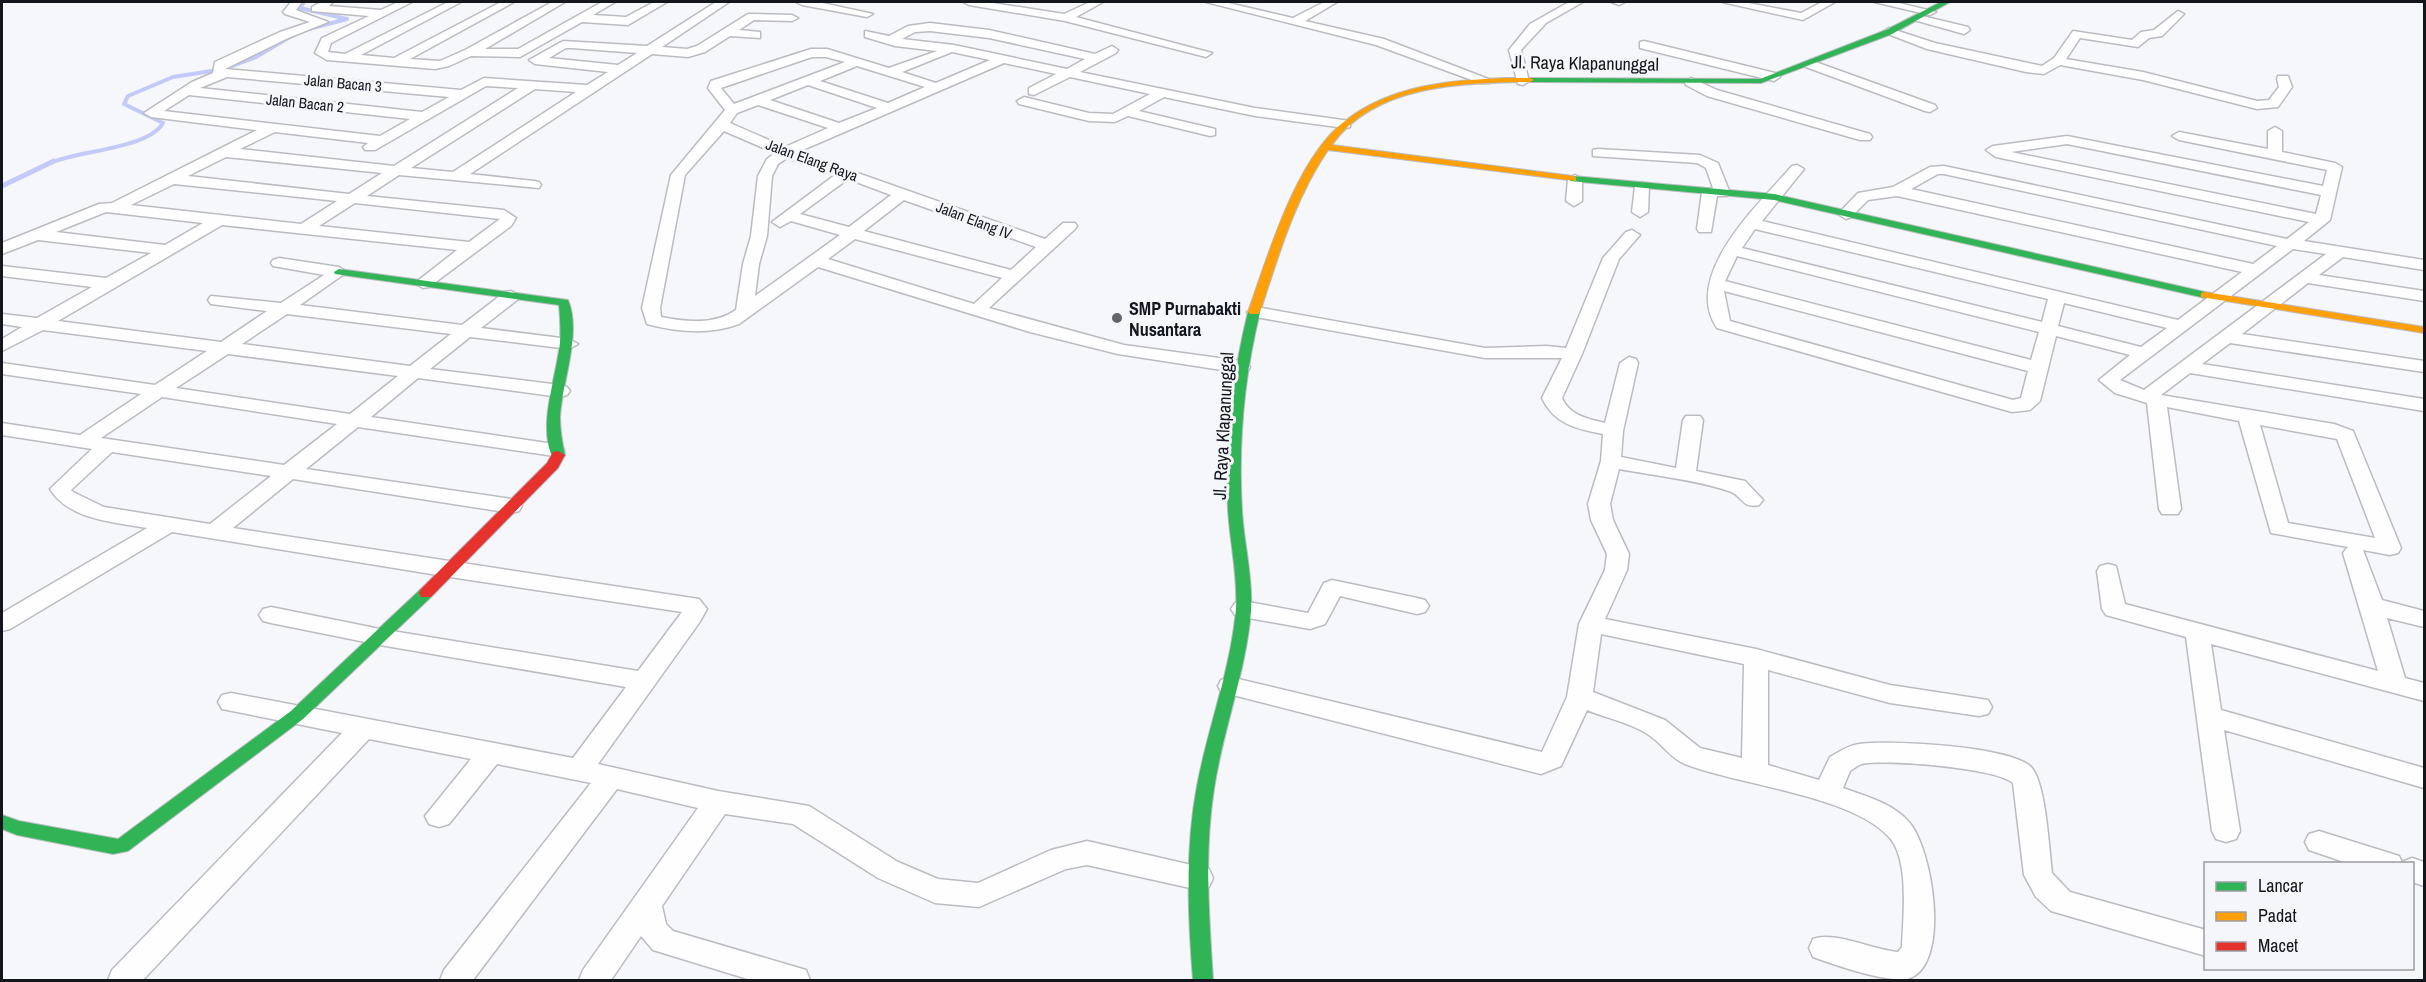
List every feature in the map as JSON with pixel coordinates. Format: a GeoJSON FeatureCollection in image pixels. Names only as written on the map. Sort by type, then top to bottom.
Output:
{"type":"FeatureCollection","features":[{"type":"Feature","properties":{"kind":"street"},"geometry":{"type":"LineString","coordinates":[[224,71],[219,65],[273,39],[322,22],[289,12],[296,2]]}},
{"type":"Feature","properties":{"kind":"street"},"geometry":{"type":"LineString","coordinates":[[328,2],[316,9],[382,14]]}},
{"type":"Feature","properties":{"kind":"street"},"geometry":{"type":"LineString","coordinates":[[406,2],[323,43],[322,55],[440,65],[470,52],[559,2]]}},
{"type":"Feature","properties":{"kind":"street"},"geometry":{"type":"LineString","coordinates":[[347,58],[456,2]]}},
{"type":"Feature","properties":{"kind":"street"},"geometry":{"type":"LineString","coordinates":[[395,62],[509,2]]}},
{"type":"Feature","properties":{"kind":"street"},"geometry":{"type":"LineString","coordinates":[[518,54],[609,2]]}},
{"type":"Feature","properties":{"kind":"street"},"geometry":{"type":"LineString","coordinates":[[580,18],[628,21],[661,2]]}},
{"type":"Feature","properties":{"kind":"street"},"geometry":{"type":"LineString","coordinates":[[810,2],[867,14]]}},
{"type":"Feature","properties":{"kind":"street"},"geometry":{"type":"LineString","coordinates":[[969,2],[1065,18],[1206,53]]}},
{"type":"Feature","properties":{"kind":"street"},"geometry":{"type":"LineString","coordinates":[[1065,18],[1098,2]]}},
{"type":"Feature","properties":{"kind":"street"},"geometry":{"type":"LineString","coordinates":[[1222,2],[1380,42],[1485,80]]}},
{"type":"Feature","properties":{"kind":"street"},"geometry":{"type":"LineString","coordinates":[[1296,21],[1332,2]]}},
{"type":"Feature","properties":{"kind":"street"},"geometry":{"type":"LineString","coordinates":[[1523,81],[1515,50],[1521,41],[1532,26],[1545,16],[1577,2]]}},
{"type":"Feature","properties":{"kind":"street"},"geometry":{"type":"LineString","coordinates":[[1728,2],[1798,17],[1803,17],[1829,2]]}},
{"type":"Feature","properties":{"kind":"street"},"geometry":{"type":"LineString","coordinates":[[1880,2],[1964,30]]}},
{"type":"Feature","properties":{"kind":"street","name":"Jl. Raya Klapanunggal"},"geometry":{"type":"LineString","coordinates":[[1203,981],[1199,878],[1202,813],[1230,686],[1243,609],[1235,498],[1241,367],[1277,244],[1307,179],[1340,129],[1377,103],[1398,94],[1441,83],[1485,80],[1761,81],[1889,32],[1946,2]]}},
{"type":"Feature","properties":{"kind":"street"},"geometry":{"type":"LineString","coordinates":[[454,177],[720,3],[741,8],[755,16],[792,18]]}},
{"type":"Feature","properties":{"kind":"street"},"geometry":{"type":"LineString","coordinates":[[1889,32],[1931,46],[2044,70],[2058,61],[2078,34],[2134,44],[2145,35],[2158,33],[2178,14]]}},
{"type":"Feature","properties":{"kind":"street"},"geometry":{"type":"LineString","coordinates":[[536,58],[572,44],[692,52],[755,16]]}},
{"type":"Feature","properties":{"kind":"street"},"geometry":{"type":"LineString","coordinates":[[891,40],[912,29],[930,27],[998,36],[1096,58]]}},
{"type":"Feature","properties":{"kind":"street"},"geometry":{"type":"LineString","coordinates":[[641,29],[675,32]]}},
{"type":"Feature","properties":{"kind":"street"},"geometry":{"type":"LineString","coordinates":[[728,32],[756,35]]}},
{"type":"Feature","properties":{"kind":"street"},"geometry":{"type":"LineString","coordinates":[[869,34],[906,45],[954,49],[1255,112],[1278,122],[1340,129]]}},
{"type":"Feature","properties":{"kind":"street"},"geometry":{"type":"LineString","coordinates":[[1644,45],[1774,77]]}},
{"type":"Feature","properties":{"kind":"street"},"geometry":{"type":"LineString","coordinates":[[891,72],[954,49]]}},
{"type":"Feature","properties":{"kind":"street"},"geometry":{"type":"LineString","coordinates":[[1112,50],[1029,96],[1102,119],[1115,118],[1162,93]]}},
{"type":"Feature","properties":{"kind":"street"},"geometry":{"type":"LineString","coordinates":[[470,52],[518,54],[536,58],[538,61],[620,69]]}},
{"type":"Feature","properties":{"kind":"street"},"geometry":{"type":"LineString","coordinates":[[732,110],[714,88],[716,84],[811,53],[827,52],[937,87]]}},
{"type":"Feature","properties":{"kind":"street"},"geometry":{"type":"LineString","coordinates":[[745,310],[751,264],[759,236],[765,176],[772,162],[785,152],[1002,59]]}},
{"type":"Feature","properties":{"kind":"street"},"geometry":{"type":"LineString","coordinates":[[2058,61],[2143,76],[2265,105],[2273,104],[2286,87],[2283,79]]}},
{"type":"Feature","properties":{"kind":"street"},"geometry":{"type":"LineString","coordinates":[[857,62],[732,110],[722,125],[698,149],[678,175],[650,313],[653,320],[667,324],[718,326],[816,261],[902,194]]}},
{"type":"Feature","properties":{"kind":"street"},"geometry":{"type":"LineString","coordinates":[[254,64],[224,71],[151,113],[382,140]]}},
{"type":"Feature","properties":{"kind":"street"},"geometry":{"type":"LineString","coordinates":[[1810,64],[1930,108]]}},
{"type":"Feature","properties":{"kind":"street","name":"Jalan Bacan 3"},"geometry":{"type":"LineString","coordinates":[[224,71],[462,94]]}},
{"type":"Feature","properties":{"kind":"street"},"geometry":{"type":"LineString","coordinates":[[808,81],[891,108]]}},
{"type":"Feature","properties":{"kind":"street"},"geometry":{"type":"LineString","coordinates":[[253,125],[338,82]]}},
{"type":"Feature","properties":{"kind":"street"},"geometry":{"type":"LineString","coordinates":[[341,165],[484,82],[588,89]]}},
{"type":"Feature","properties":{"kind":"street"},"geometry":{"type":"LineString","coordinates":[[1691,82],[1712,93],[1865,137]]}},
{"type":"Feature","properties":{"kind":"street"},"geometry":{"type":"LineString","coordinates":[[305,228],[534,84]]}},
{"type":"Feature","properties":{"kind":"street","name":"Jalan Bacan 2"},"geometry":{"type":"LineString","coordinates":[[187,91],[422,116]]}},
{"type":"Feature","properties":{"kind":"street"},"geometry":{"type":"LineString","coordinates":[[758,100],[840,128]]}},
{"type":"Feature","properties":{"kind":"street"},"geometry":{"type":"LineString","coordinates":[[1127,112],[1210,132]]}},
{"type":"Feature","properties":{"kind":"street","name":"Jalan Elang Raya"},"geometry":{"type":"LineString","coordinates":[[722,125],[785,152],[902,194]]}},
{"type":"Feature","properties":{"kind":"street"},"geometry":{"type":"LineString","coordinates":[[116,207],[273,127]]}},
{"type":"Feature","properties":{"kind":"street"},"geometry":{"type":"LineString","coordinates":[[2275,131],[2275,154]]}},
{"type":"Feature","properties":{"kind":"street"},"geometry":{"type":"LineString","coordinates":[[2179,136],[2335,166],[2322,220],[2220,299],[2108,380],[2150,399],[2247,415],[2334,430],[2349,437],[2390,548],[2339,541],[2278,528],[2247,415]]}},
{"type":"Feature","properties":{"kind":"street"},"geometry":{"type":"LineString","coordinates":[[2322,220],[1996,153],[1993,150],[2067,140],[2330,192]]}},
{"type":"Feature","properties":{"kind":"street"},"geometry":{"type":"LineString","coordinates":[[1327,147],[1575,179],[1774,197],[2220,299],[2424,330]]}},
{"type":"Feature","properties":{"kind":"street"},"geometry":{"type":"LineString","coordinates":[[224,152],[534,185]]}},
{"type":"Feature","properties":{"kind":"street"},"geometry":{"type":"LineString","coordinates":[[1598,153],[1700,159],[1713,166],[1716,192],[1705,229]]}},
{"type":"Feature","properties":{"kind":"street"},"geometry":{"type":"LineString","coordinates":[[1797,170],[1732,250],[1716,284],[1722,324],[2012,405],[2023,406],[2030,401],[2058,296]]}},
{"type":"Feature","properties":{"kind":"street"},"geometry":{"type":"LineString","coordinates":[[1846,213],[1863,196],[1897,191],[1935,170],[1944,170],[2290,244],[2424,265]]}},
{"type":"Feature","properties":{"kind":"street"},"geometry":{"type":"LineString","coordinates":[[759,236],[847,173]]}},
{"type":"Feature","properties":{"kind":"street"},"geometry":{"type":"LineString","coordinates":[[173,179],[504,215],[508,218],[505,223],[423,283]]}},
{"type":"Feature","properties":{"kind":"street"},"geometry":{"type":"LineString","coordinates":[[1574,201],[1575,179]]}},
{"type":"Feature","properties":{"kind":"street"},"geometry":{"type":"LineString","coordinates":[[1640,212],[1642,186]]}},
{"type":"Feature","properties":{"kind":"street"},"geometry":{"type":"LineString","coordinates":[[1897,191],[2257,270]]}},
{"type":"Feature","properties":{"kind":"street","name":"Jalan Elang IV"},"geometry":{"type":"LineString","coordinates":[[902,194],[1008,234],[1046,245]]}},
{"type":"Feature","properties":{"kind":"street"},"geometry":{"type":"LineString","coordinates":[[889,204],[1008,234]]}},
{"type":"Feature","properties":{"kind":"street"},"geometry":{"type":"LineString","coordinates":[[2,249],[99,208],[116,207],[471,247]]}},
{"type":"Feature","properties":{"kind":"street"},"geometry":{"type":"LineString","coordinates":[[788,216],[1014,276]]}},
{"type":"Feature","properties":{"kind":"street"},"geometry":{"type":"LineString","coordinates":[[2,346],[219,220]]}},
{"type":"Feature","properties":{"kind":"street"},"geometry":{"type":"LineString","coordinates":[[1754,224],[2182,326]]}},
{"type":"Feature","properties":{"kind":"street"},"geometry":{"type":"LineString","coordinates":[[978,310],[1069,225]]}},
{"type":"Feature","properties":{"kind":"street"},"geometry":{"type":"LineString","coordinates":[[36,234],[168,250]]}},
{"type":"Feature","properties":{"kind":"street"},"geometry":{"type":"LineString","coordinates":[[1613,431],[1565,417],[1555,409],[1552,399],[1573,354],[1611,258],[1632,235]]}},
{"type":"Feature","properties":{"kind":"street"},"geometry":{"type":"LineString","coordinates":[[1732,250],[2145,353]]}},
{"type":"Feature","properties":{"kind":"street"},"geometry":{"type":"LineString","coordinates":[[2150,399],[2262,306],[2306,278],[2338,253]]}},
{"type":"Feature","properties":{"kind":"street"},"geometry":{"type":"LineString","coordinates":[[816,261],[978,310],[1124,350],[1241,367]]}},
{"type":"Feature","properties":{"kind":"street"},"geometry":{"type":"LineString","coordinates":[[7,830],[113,847],[122,846],[297,715],[450,570],[553,465],[558,457],[554,450],[560,391],[569,344],[564,302],[279,263]]}},
{"type":"Feature","properties":{"kind":"street"},"geometry":{"type":"LineString","coordinates":[[2,271],[110,284]]}},
{"type":"Feature","properties":{"kind":"street"},"geometry":{"type":"LineString","coordinates":[[82,442],[339,272]]}},
{"type":"Feature","properties":{"kind":"street"},"geometry":{"type":"LineString","coordinates":[[2306,278],[2424,296]]}},
{"type":"Feature","properties":{"kind":"street"},"geometry":{"type":"LineString","coordinates":[[1716,284],[2038,368]]}},
{"type":"Feature","properties":{"kind":"street"},"geometry":{"type":"LineString","coordinates":[[214,532],[511,296]]}},
{"type":"Feature","properties":{"kind":"street"},"geometry":{"type":"LineString","coordinates":[[217,300],[569,344]]}},
{"type":"Feature","properties":{"kind":"street"},"geometry":{"type":"LineString","coordinates":[[1256,312],[1485,353],[1547,351],[1573,354]]}},
{"type":"Feature","properties":{"kind":"street"},"geometry":{"type":"LineString","coordinates":[[2,318],[560,391]]}},
{"type":"Feature","properties":{"kind":"street"},"geometry":{"type":"LineString","coordinates":[[2226,337],[2424,367]]}},
{"type":"Feature","properties":{"kind":"street"},"geometry":{"type":"LineString","coordinates":[[1230,686],[1541,764],[1552,759],[1580,697],[1591,624],[1616,570],[1618,554],[1602,520],[1599,504],[1611,461],[1613,431],[1629,363]]}},
{"type":"Feature","properties":{"kind":"street"},"geometry":{"type":"LineString","coordinates":[[2189,367],[2424,405]]}},
{"type":"Feature","properties":{"kind":"street"},"geometry":{"type":"LineString","coordinates":[[2,368],[554,450]]}},
{"type":"Feature","properties":{"kind":"street"},"geometry":{"type":"LineString","coordinates":[[2150,399],[2170,509]]}},
{"type":"Feature","properties":{"kind":"street"},"geometry":{"type":"LineString","coordinates":[[1685,476],[1693,420]]}},
{"type":"Feature","properties":{"kind":"street"},"geometry":{"type":"LineString","coordinates":[[2,429],[511,506]]}},
{"type":"Feature","properties":{"kind":"street"},"geometry":{"type":"LineString","coordinates":[[106,446],[65,481],[60,489],[65,498],[99,513],[450,570],[691,605],[695,609],[691,617],[579,770]]}},
{"type":"Feature","properties":{"kind":"street"},"geometry":{"type":"LineString","coordinates":[[1611,461],[1738,486],[1752,500]]}},
{"type":"Feature","properties":{"kind":"street"},"geometry":{"type":"LineString","coordinates":[[2,624],[167,525]]}},
{"type":"Feature","properties":{"kind":"street"},"geometry":{"type":"LineString","coordinates":[[2354,553],[2394,684]]}},
{"type":"Feature","properties":{"kind":"street"},"geometry":{"type":"LineString","coordinates":[[2108,570],[2114,609],[2424,692]]}},
{"type":"Feature","properties":{"kind":"street"},"geometry":{"type":"LineString","coordinates":[[1243,609],[1311,621],[1317,618],[1332,588],[1341,588],[1417,606]]}},
{"type":"Feature","properties":{"kind":"street"},"geometry":{"type":"LineString","coordinates":[[2372,606],[2424,619]]}},
{"type":"Feature","properties":{"kind":"street"},"geometry":{"type":"LineString","coordinates":[[271,615],[380,637],[645,681]]}},
{"type":"Feature","properties":{"kind":"street"},"geometry":{"type":"LineString","coordinates":[[1591,624],[1756,658],[1890,694],[1978,707]]}},
{"type":"Feature","properties":{"kind":"street"},"geometry":{"type":"LineString","coordinates":[[2197,632],[2226,831]]}},
{"type":"Feature","properties":{"kind":"street"},"geometry":{"type":"LineString","coordinates":[[1755,772],[1756,658]]}},
{"type":"Feature","properties":{"kind":"street"},"geometry":{"type":"LineString","coordinates":[[1580,697],[1662,729],[1674,744],[1692,756],[1827,794],[1874,812],[1898,828],[1912,855],[1917,952],[1905,966],[1882,964],[1824,948]]}},
{"type":"Feature","properties":{"kind":"street"},"geometry":{"type":"LineString","coordinates":[[231,702],[579,770],[718,802],[799,814],[888,870],[935,891],[979,895],[1062,858],[1087,853],[1199,878]]}},
{"type":"Feature","properties":{"kind":"street"},"geometry":{"type":"LineString","coordinates":[[2209,716],[2424,777]]}},
{"type":"Feature","properties":{"kind":"street"},"geometry":{"type":"LineString","coordinates":[[123,981],[362,729]]}},
{"type":"Feature","properties":{"kind":"street"},"geometry":{"type":"LineString","coordinates":[[439,816],[491,753]]}},
{"type":"Feature","properties":{"kind":"street"},"geometry":{"type":"LineString","coordinates":[[1827,794],[1839,764],[1858,754],[1930,755],[2004,765],[2021,774],[2026,782],[2038,875],[2046,888],[2061,902],[2204,943]]}},
{"type":"Feature","properties":{"kind":"street"},"geometry":{"type":"LineString","coordinates":[[455,981],[610,778]]}},
{"type":"Feature","properties":{"kind":"street"},"geometry":{"type":"LineString","coordinates":[[594,981],[718,802]]}},
{"type":"Feature","properties":{"kind":"street"},"geometry":{"type":"LineString","coordinates":[[2319,842],[2383,862]]}},
{"type":"Feature","properties":{"kind":"street"},"geometry":{"type":"LineString","coordinates":[[646,905],[653,930],[664,941],[795,981]]}},
{"type":"Feature","properties":{"kind":"waterway"},"geometry":{"type":"LineString","coordinates":[[304,2],[300,8],[347,19],[305,30]]}},
{"type":"Feature","properties":{"kind":"waterway"},"geometry":{"type":"LineString","coordinates":[[50,163],[129,144],[155,132],[163,123],[124,104],[128,96],[173,77],[224,69],[256,57],[295,34]]}},
{"type":"Feature","properties":{"kind":"waterway"},"geometry":{"type":"LineString","coordinates":[[2,186],[54,161]]}},
{"type":"Feature","properties":{"kind":"traffic: fast"},"geometry":{"type":"LineString","coordinates":[[1530,80],[1761,81],[1889,32],[1946,2]]}},
{"type":"Feature","properties":{"kind":"traffic: fast"},"geometry":{"type":"LineString","coordinates":[[1573,179],[1774,197],[2205,295]]}},
{"type":"Feature","properties":{"kind":"traffic: fast"},"geometry":{"type":"LineString","coordinates":[[339,272],[564,302],[567,322],[566,341],[554,418],[554,437],[558,455]]}},
{"type":"Feature","properties":{"kind":"traffic: fast"},"geometry":{"type":"LineString","coordinates":[[1203,980],[1199,884],[1200,836],[1205,789],[1236,656],[1243,611],[1244,598],[1235,511],[1234,461],[1239,386],[1254,312]]}},
{"type":"Feature","properties":{"kind":"traffic: fast"},"geometry":{"type":"LineString","coordinates":[[2,822],[17,828],[113,847],[122,846],[297,715],[426,593]]}},
{"type":"Feature","properties":{"kind":"traffic: slow"},"geometry":{"type":"LineString","coordinates":[[1254,312],[1280,239],[1303,185],[1316,160],[1346,124],[1387,99],[1434,86],[1482,81],[1530,80]]}},
{"type":"Feature","properties":{"kind":"traffic: slow"},"geometry":{"type":"LineString","coordinates":[[1327,147],[1573,179]]}},
{"type":"Feature","properties":{"kind":"traffic: slow"},"geometry":{"type":"LineString","coordinates":[[2205,295],[2424,330]]}},
{"type":"Feature","properties":{"kind":"traffic: jam"},"geometry":{"type":"LineString","coordinates":[[426,593],[553,465],[558,455]]}},
{"type":"Feature","properties":{"kind":"place","name":"SMP Purnabakti Nusantara"},"geometry":{"type":"Point","coordinates":[1117,318]}}]}
